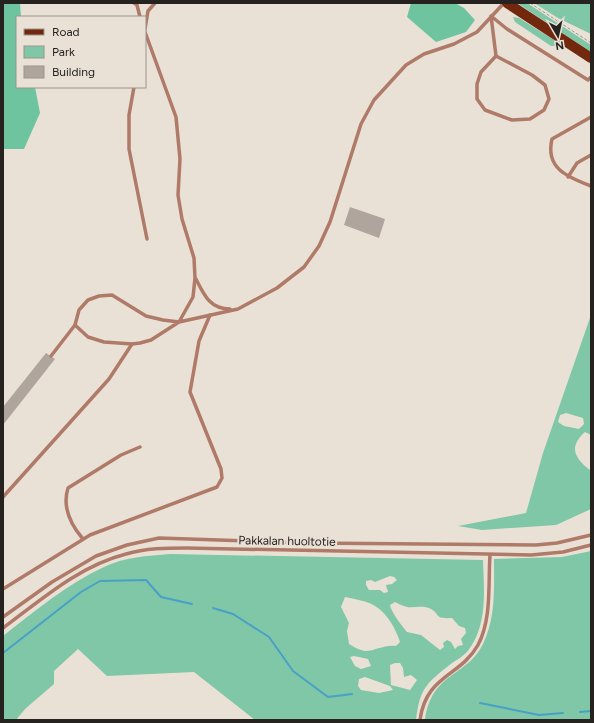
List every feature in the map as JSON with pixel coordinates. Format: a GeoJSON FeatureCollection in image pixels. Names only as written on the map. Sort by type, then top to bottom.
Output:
{"type":"FeatureCollection","features":[{"type":"Feature","properties":{"kind":"main road"},"geometry":{"type":"LineString","coordinates":[[506,3],[591,58]]}},
{"type":"Feature","properties":{"kind":"lane"},"geometry":{"type":"LineString","coordinates":[[134,3],[137,5],[140,16]]}},
{"type":"Feature","properties":{"kind":"lane"},"geometry":{"type":"LineString","coordinates":[[146,24],[148,11],[155,3]]}},
{"type":"Feature","properties":{"kind":"lane"},"geometry":{"type":"LineString","coordinates":[[51,356],[75,324],[79,310],[88,300],[99,296],[112,295],[146,316],[179,322],[238,309],[277,288],[304,267],[319,246],[330,222],[361,124],[374,100],[391,79],[406,65],[424,54],[454,44],[477,32],[491,16],[506,3]]}},
{"type":"Feature","properties":{"kind":"lane"},"geometry":{"type":"LineString","coordinates":[[491,16],[496,56]]}},
{"type":"Feature","properties":{"kind":"lane"},"geometry":{"type":"LineString","coordinates":[[491,16],[507,29],[588,80],[591,77]]}},
{"type":"Feature","properties":{"kind":"lane"},"geometry":{"type":"LineString","coordinates":[[75,324],[88,337],[104,342],[132,344],[151,340],[179,322],[193,297],[195,278],[194,258],[182,219],[178,195],[180,159],[176,117],[146,34]]}},
{"type":"Feature","properties":{"kind":"lane"},"geometry":{"type":"LineString","coordinates":[[496,56],[532,74],[545,85],[549,99],[544,110],[530,119],[512,120],[485,110],[477,99],[477,84],[480,72],[496,56]]}},
{"type":"Feature","properties":{"kind":"lane"},"geometry":{"type":"LineString","coordinates":[[134,88],[129,115],[129,149],[147,239]]}},
{"type":"Feature","properties":{"kind":"lane"},"geometry":{"type":"LineString","coordinates":[[591,117],[552,139],[550,149],[551,159],[568,177],[591,186]]}},
{"type":"Feature","properties":{"kind":"lane"},"geometry":{"type":"LineString","coordinates":[[568,177],[577,163],[591,155]]}},
{"type":"Feature","properties":{"kind":"lane"},"geometry":{"type":"LineString","coordinates":[[195,278],[204,296],[211,304],[222,309],[238,309]]}},
{"type":"Feature","properties":{"kind":"lane"},"geometry":{"type":"LineString","coordinates":[[3,589],[83,539],[152,510],[217,487],[222,478],[221,469],[190,392],[199,341],[210,315]]}},
{"type":"Feature","properties":{"kind":"lane"},"geometry":{"type":"LineString","coordinates":[[3,497],[109,379],[132,344]]}},
{"type":"Feature","properties":{"kind":"lane"},"geometry":{"type":"LineString","coordinates":[[83,539],[73,528],[67,511],[65,498],[68,488],[121,455],[140,447]]}},
{"type":"Feature","properties":{"kind":"lane"},"geometry":{"type":"LineString","coordinates":[[3,617],[52,582],[96,556],[127,545],[159,538],[307,543],[536,545],[558,543],[591,535]]}},
{"type":"Feature","properties":{"kind":"lane","name":"Pakkalan huoltotie"},"geometry":{"type":"LineString","coordinates":[[3,628],[46,596],[80,574],[113,558],[146,550],[187,548],[490,555],[542,554],[591,545]]}},
{"type":"Feature","properties":{"kind":"lane"},"geometry":{"type":"LineString","coordinates":[[420,720],[427,694],[442,678],[466,660],[478,645],[486,623],[490,555]]}},
{"type":"Feature","properties":{"kind":"path"},"geometry":{"type":"LineString","coordinates":[[530,3],[591,43]]}},
{"type":"Feature","properties":{"kind":"green space"},"geometry":{"type":"Polygon","coordinates":[[[3,3],[20,3],[21,16],[16,16],[16,88],[35,88],[40,113],[24,149],[3,149],[3,3]]]}},
{"type":"Feature","properties":{"kind":"green space"},"geometry":{"type":"Polygon","coordinates":[[[411,3],[455,3],[464,8],[475,20],[466,32],[436,42],[407,17],[411,3]]]}},
{"type":"Feature","properties":{"kind":"green space"},"geometry":{"type":"Polygon","coordinates":[[[517,3],[527,3],[591,45],[591,52],[517,3]]]}},
{"type":"Feature","properties":{"kind":"green space"},"geometry":{"type":"Polygon","coordinates":[[[534,3],[591,3],[591,34],[558,18],[534,3]]]}},
{"type":"Feature","properties":{"kind":"green space"},"geometry":{"type":"Polygon","coordinates":[[[513,17],[519,18],[554,40],[558,46],[551,46],[515,22],[513,17]]]}},
{"type":"Feature","properties":{"kind":"green space"},"geometry":{"type":"Polygon","coordinates":[[[591,315],[591,435],[585,432],[579,438],[575,448],[578,458],[591,471],[591,509],[556,525],[482,530],[458,526],[526,513],[543,453],[591,315]],[[566,413],[560,415],[558,422],[564,426],[579,429],[584,424],[583,418],[566,413]]]}},
{"type":"Feature","properties":{"kind":"green space"},"geometry":{"type":"Polygon","coordinates":[[[591,551],[591,720],[425,720],[429,704],[435,692],[442,683],[476,655],[483,644],[492,613],[494,592],[494,559],[562,557],[591,551]]]}},
{"type":"Feature","properties":{"kind":"green space"},"geometry":{"type":"Polygon","coordinates":[[[170,554],[483,560],[484,596],[482,620],[474,642],[467,652],[436,676],[426,687],[420,700],[416,720],[255,720],[194,672],[107,676],[78,649],[54,671],[54,684],[25,709],[16,720],[3,720],[3,636],[52,598],[77,581],[104,567],[120,561],[170,554]],[[390,576],[375,582],[371,580],[366,581],[366,585],[369,590],[380,590],[384,593],[388,592],[386,585],[392,584],[397,580],[390,576]],[[345,597],[341,607],[349,623],[347,631],[349,644],[360,650],[368,651],[386,646],[396,646],[400,642],[390,622],[379,609],[372,604],[361,600],[345,597]],[[395,602],[390,605],[392,611],[407,632],[421,635],[440,650],[444,647],[443,643],[447,640],[451,642],[455,649],[458,646],[463,645],[461,639],[466,633],[465,628],[459,626],[452,618],[439,617],[433,610],[426,607],[407,607],[395,602]],[[354,656],[350,657],[355,666],[361,669],[371,666],[368,659],[354,656]],[[395,663],[390,665],[391,685],[410,690],[417,680],[411,675],[404,677],[403,668],[400,663],[395,663]],[[365,677],[359,679],[358,686],[361,690],[379,693],[393,690],[390,686],[365,677]]]}},
{"type":"Feature","properties":{"kind":"building"},"geometry":{"type":"Polygon","coordinates":[[[350,207],[385,219],[379,238],[344,225],[350,207]]]}},
{"type":"Feature","properties":{"kind":"building"},"geometry":{"type":"Polygon","coordinates":[[[46,353],[55,359],[3,425],[3,407],[46,353]]]}},
{"type":"Feature","properties":{"kind":"waterway"},"geometry":{"type":"LineString","coordinates":[[3,653],[81,592],[100,581],[146,580],[161,597],[192,604]]}},
{"type":"Feature","properties":{"kind":"waterway"},"geometry":{"type":"LineString","coordinates":[[213,608],[233,614],[269,637],[293,671],[328,697],[352,694]]}},
{"type":"Feature","properties":{"kind":"waterway"},"geometry":{"type":"LineString","coordinates":[[480,703],[539,715],[563,713]]}},
{"type":"Feature","properties":{"kind":"waterway"},"geometry":{"type":"LineString","coordinates":[[580,712],[591,711]]}}]}
